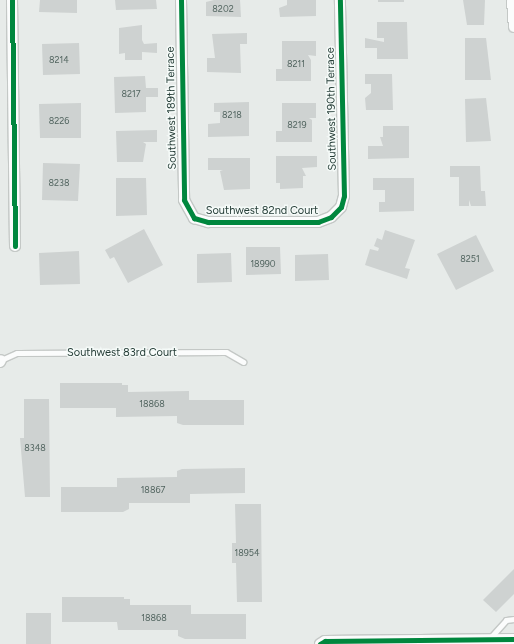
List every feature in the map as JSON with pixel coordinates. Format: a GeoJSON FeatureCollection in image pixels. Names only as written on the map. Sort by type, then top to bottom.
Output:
{"type":"FeatureCollection","features":[{"type":"Feature","properties":{"kind":"street"},"geometry":{"type":"LineString","coordinates":[[12,0],[15,246]]}},
{"type":"Feature","properties":{"kind":"street","name":"Southwest 189th Terrace"},"geometry":{"type":"LineString","coordinates":[[181,0],[184,200],[190,214]]}},
{"type":"Feature","properties":{"kind":"street","name":"Southwest 190th Terrace"},"geometry":{"type":"LineString","coordinates":[[335,214],[344,196],[340,0]]}},
{"type":"Feature","properties":{"kind":"street"},"geometry":{"type":"LineString","coordinates":[[512,0],[514,27]]}},
{"type":"Feature","properties":{"kind":"street","name":"Southwest 82nd Court"},"geometry":{"type":"LineString","coordinates":[[190,214],[199,220],[208,222],[318,222],[335,214]]}},
{"type":"Feature","properties":{"kind":"street"},"geometry":{"type":"LineString","coordinates":[[320,644],[325,641],[514,639]]}},
{"type":"Feature","properties":{"kind":"lane","name":"Southwest 83rd Court"},"geometry":{"type":"LineString","coordinates":[[0,361],[17,354],[226,352],[243,362]]}},
{"type":"Feature","properties":{"kind":"lane"},"geometry":{"type":"LineString","coordinates":[[489,640],[506,620],[514,619]]}},
{"type":"Feature","properties":{"kind":"building"},"geometry":{"type":"Polygon","coordinates":[[[40,0],[77,0],[77,13],[39,12],[40,0]]]}},
{"type":"Feature","properties":{"kind":"building"},"geometry":{"type":"Polygon","coordinates":[[[115,0],[156,0],[157,9],[116,10],[115,0]]]}},
{"type":"Feature","properties":{"kind":"building"},"geometry":{"type":"Polygon","coordinates":[[[214,0],[240,0],[241,17],[206,16],[206,2],[214,0]]]}},
{"type":"Feature","properties":{"kind":"building"},"geometry":{"type":"Polygon","coordinates":[[[287,0],[316,0],[316,16],[280,17],[279,8],[287,5],[287,0]]]}},
{"type":"Feature","properties":{"kind":"building"},"geometry":{"type":"Polygon","coordinates":[[[378,0],[404,0],[404,2],[378,2],[378,0]]]}},
{"type":"Feature","properties":{"kind":"building"},"geometry":{"type":"Polygon","coordinates":[[[463,0],[485,0],[484,25],[467,25],[463,0]]]}},
{"type":"Feature","properties":{"kind":"building"},"geometry":{"type":"Polygon","coordinates":[[[377,22],[407,22],[408,59],[377,59],[377,48],[365,48],[365,38],[384,42],[384,38],[377,38],[377,22]]]}},
{"type":"Feature","properties":{"kind":"building"},"geometry":{"type":"Polygon","coordinates":[[[142,25],[142,40],[144,44],[157,43],[157,53],[142,52],[142,60],[125,60],[125,53],[119,54],[119,28],[142,25]]]}},
{"type":"Feature","properties":{"kind":"building"},"geometry":{"type":"Polygon","coordinates":[[[247,33],[247,44],[240,44],[241,73],[207,72],[207,58],[215,58],[212,34],[247,33]]]}},
{"type":"Feature","properties":{"kind":"building"},"geometry":{"type":"Polygon","coordinates":[[[465,38],[486,38],[491,80],[465,80],[465,38]]]}},
{"type":"Feature","properties":{"kind":"building"},"geometry":{"type":"Polygon","coordinates":[[[282,41],[316,41],[316,56],[308,55],[311,60],[311,81],[276,81],[276,69],[282,69],[282,41]]]}},
{"type":"Feature","properties":{"kind":"building"},"geometry":{"type":"Polygon","coordinates":[[[79,43],[80,74],[43,75],[42,44],[79,43]]]}},
{"type":"Feature","properties":{"kind":"building"},"geometry":{"type":"Polygon","coordinates":[[[365,74],[392,74],[393,110],[366,110],[365,98],[371,93],[371,84],[365,84],[365,74]]]}},
{"type":"Feature","properties":{"kind":"building"},"geometry":{"type":"Polygon","coordinates":[[[145,76],[146,88],[158,88],[158,97],[146,97],[146,112],[115,113],[114,77],[145,76]]]}},
{"type":"Feature","properties":{"kind":"building"},"geometry":{"type":"Polygon","coordinates":[[[486,98],[491,141],[466,142],[465,99],[486,98]]]}},
{"type":"Feature","properties":{"kind":"building"},"geometry":{"type":"Polygon","coordinates":[[[249,102],[249,136],[208,137],[208,124],[220,123],[220,112],[214,112],[214,103],[249,102]]]}},
{"type":"Feature","properties":{"kind":"building"},"geometry":{"type":"Polygon","coordinates":[[[81,103],[81,138],[40,138],[39,104],[81,103]]]}},
{"type":"Feature","properties":{"kind":"building"},"geometry":{"type":"Polygon","coordinates":[[[282,103],[316,103],[316,118],[309,118],[312,120],[312,142],[276,142],[276,131],[282,131],[282,103]]]}},
{"type":"Feature","properties":{"kind":"building"},"geometry":{"type":"Polygon","coordinates":[[[383,126],[409,126],[409,158],[368,159],[368,146],[383,146],[380,137],[383,137],[383,126]]]}},
{"type":"Feature","properties":{"kind":"building"},"geometry":{"type":"Polygon","coordinates":[[[157,130],[157,142],[143,142],[146,144],[143,162],[117,162],[116,131],[157,130]]]}},
{"type":"Feature","properties":{"kind":"building"},"geometry":{"type":"Polygon","coordinates":[[[276,156],[317,156],[317,167],[302,168],[306,176],[303,176],[303,188],[280,189],[280,183],[276,183],[276,156]]]}},
{"type":"Feature","properties":{"kind":"building"},"geometry":{"type":"Polygon","coordinates":[[[208,158],[250,158],[250,189],[224,190],[220,171],[223,170],[208,170],[208,158]]]}},
{"type":"Feature","properties":{"kind":"building"},"geometry":{"type":"Polygon","coordinates":[[[43,163],[80,164],[78,201],[42,200],[43,163]]]}},
{"type":"Feature","properties":{"kind":"building"},"geometry":{"type":"Polygon","coordinates":[[[450,166],[480,166],[481,191],[485,191],[486,206],[471,206],[469,200],[469,206],[459,206],[459,177],[450,177],[450,166]]]}},
{"type":"Feature","properties":{"kind":"building"},"geometry":{"type":"Polygon","coordinates":[[[116,178],[146,178],[147,215],[116,216],[116,178]]]}},
{"type":"Feature","properties":{"kind":"building"},"geometry":{"type":"Polygon","coordinates":[[[373,178],[414,178],[414,211],[379,212],[379,202],[385,202],[385,190],[373,190],[373,178]]]}},
{"type":"Feature","properties":{"kind":"building"},"geometry":{"type":"Polygon","coordinates":[[[144,229],[163,265],[128,283],[114,257],[110,259],[105,250],[144,229]]]}},
{"type":"Feature","properties":{"kind":"building"},"geometry":{"type":"Polygon","coordinates":[[[385,230],[415,240],[405,268],[410,269],[407,279],[365,265],[370,249],[378,251],[379,248],[374,246],[377,238],[382,240],[385,230]]]}},
{"type":"Feature","properties":{"kind":"building"},"geometry":{"type":"Polygon","coordinates":[[[476,235],[494,271],[456,290],[437,254],[476,235]]]}},
{"type":"Feature","properties":{"kind":"building"},"geometry":{"type":"Polygon","coordinates":[[[246,247],[280,247],[281,274],[246,275],[246,247]]]}},
{"type":"Feature","properties":{"kind":"building"},"geometry":{"type":"Polygon","coordinates":[[[79,251],[80,284],[40,285],[39,253],[79,251]]]}},
{"type":"Feature","properties":{"kind":"building"},"geometry":{"type":"Polygon","coordinates":[[[231,253],[232,282],[197,283],[197,254],[231,253]]]}},
{"type":"Feature","properties":{"kind":"building"},"geometry":{"type":"Polygon","coordinates":[[[328,254],[329,280],[295,281],[295,255],[328,254]]]}},
{"type":"Feature","properties":{"kind":"building"},"geometry":{"type":"Polygon","coordinates":[[[60,383],[122,383],[122,385],[128,385],[128,392],[189,391],[189,400],[244,400],[244,425],[183,425],[177,423],[177,416],[116,417],[116,408],[60,408],[60,383]]]}},
{"type":"Feature","properties":{"kind":"building"},"geometry":{"type":"Polygon","coordinates":[[[24,399],[49,399],[50,497],[25,497],[20,438],[24,438],[24,399]]]}},
{"type":"Feature","properties":{"kind":"building"},"geometry":{"type":"Polygon","coordinates":[[[245,468],[245,493],[190,494],[190,503],[129,503],[129,509],[123,512],[61,512],[61,487],[117,487],[117,478],[177,477],[177,471],[182,469],[245,468]]]}},
{"type":"Feature","properties":{"kind":"building"},"geometry":{"type":"Polygon","coordinates":[[[235,504],[261,504],[262,602],[237,602],[236,563],[232,563],[232,543],[236,543],[235,504]]]}},
{"type":"Feature","properties":{"kind":"building"},"geometry":{"type":"Polygon","coordinates":[[[514,569],[514,594],[496,612],[483,600],[514,569]]]}},
{"type":"Feature","properties":{"kind":"building"},"geometry":{"type":"Polygon","coordinates":[[[62,597],[124,597],[124,599],[130,599],[130,605],[191,605],[191,614],[246,614],[246,639],[185,639],[178,636],[178,630],[118,630],[117,622],[62,622],[62,597]]]}},
{"type":"Feature","properties":{"kind":"building"},"geometry":{"type":"Polygon","coordinates":[[[26,613],[51,613],[51,644],[26,644],[26,613]]]}},
{"type":"Feature","properties":{"kind":"cycle path"},"geometry":{"type":"LineString","coordinates":[[12,0],[15,246]]}},
{"type":"Feature","properties":{"kind":"cycle path"},"geometry":{"type":"LineString","coordinates":[[181,0],[184,200],[194,218],[208,222],[318,222],[331,217],[341,207],[344,196],[340,0]]}},
{"type":"Feature","properties":{"kind":"cycle path"},"geometry":{"type":"LineString","coordinates":[[320,644],[325,641],[514,639]]}}]}
